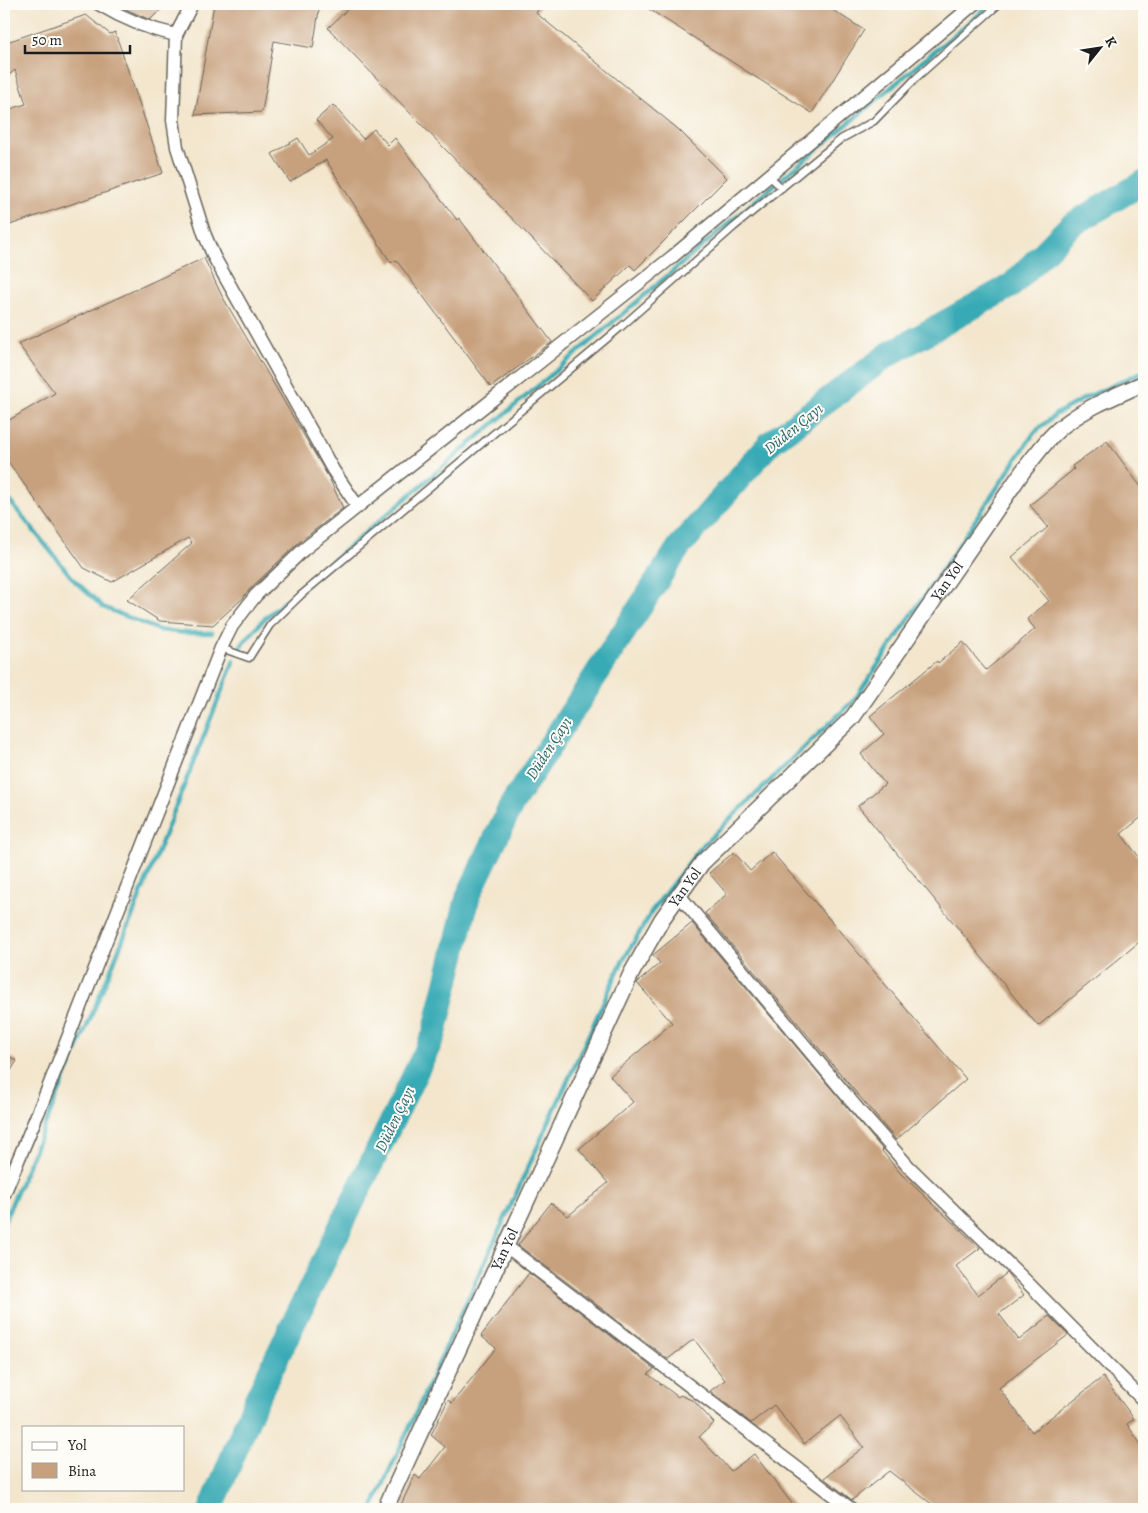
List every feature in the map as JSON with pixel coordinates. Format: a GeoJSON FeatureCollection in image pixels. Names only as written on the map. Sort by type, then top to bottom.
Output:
{"type":"FeatureCollection","features":[{"type":"Feature","properties":{"kind":"street"},"geometry":{"type":"LineString","coordinates":[[99,4],[141,26],[176,36]]}},
{"type":"Feature","properties":{"kind":"street"},"geometry":{"type":"LineString","coordinates":[[192,4],[176,36],[173,120],[177,147],[204,233],[214,258],[333,470],[358,507]]}},
{"type":"Feature","properties":{"kind":"street"},"geometry":{"type":"LineString","coordinates":[[4,1194],[47,1091],[220,648],[232,626],[256,595],[303,550],[770,178],[974,4]]}},
{"type":"Feature","properties":{"kind":"street","name":"Yan Yol"},"geometry":{"type":"LineString","coordinates":[[385,1509],[631,974],[662,919],[702,863],[853,717],[1023,471],[1054,433],[1085,411],[1144,383]]}},
{"type":"Feature","properties":{"kind":"street"},"geometry":{"type":"LineString","coordinates":[[679,895],[908,1166],[1025,1280],[1144,1402]]}},
{"type":"Feature","properties":{"kind":"street"},"geometry":{"type":"LineString","coordinates":[[506,1246],[851,1509]]}},
{"type":"Feature","properties":{"kind":"lane"},"geometry":{"type":"LineString","coordinates":[[220,648],[249,658],[270,626],[302,595],[621,327],[780,187],[841,140],[874,121],[916,78],[999,4]]}},
{"type":"Feature","properties":{"kind":"lane"},"geometry":{"type":"LineString","coordinates":[[770,178],[780,187]]}},
{"type":"Feature","properties":{"kind":"building"},"geometry":{"type":"Polygon","coordinates":[[[115,4],[166,4],[150,20],[115,4]]]}},
{"type":"Feature","properties":{"kind":"building"},"geometry":{"type":"Polygon","coordinates":[[[214,4],[320,4],[313,48],[274,41],[262,112],[195,115],[214,4]]]}},
{"type":"Feature","properties":{"kind":"building"},"geometry":{"type":"Polygon","coordinates":[[[353,4],[542,4],[536,13],[678,129],[727,178],[635,270],[630,265],[592,301],[328,28],[353,4]]]}},
{"type":"Feature","properties":{"kind":"building"},"geometry":{"type":"Polygon","coordinates":[[[641,4],[823,4],[864,30],[812,113],[641,4]]]}},
{"type":"Feature","properties":{"kind":"building"},"geometry":{"type":"Polygon","coordinates":[[[86,15],[110,34],[115,32],[163,173],[4,227],[4,111],[26,104],[15,70],[4,79],[4,43],[86,15]]]}},
{"type":"Feature","properties":{"kind":"building"},"geometry":{"type":"Polygon","coordinates":[[[333,105],[363,139],[374,129],[388,145],[395,138],[457,220],[459,218],[552,342],[491,387],[396,260],[391,263],[326,160],[290,182],[272,154],[298,138],[309,155],[333,139],[316,120],[333,105]]]}},
{"type":"Feature","properties":{"kind":"building"},"geometry":{"type":"Polygon","coordinates":[[[204,258],[222,296],[329,478],[343,508],[297,544],[213,625],[160,621],[127,600],[192,543],[188,538],[112,582],[84,568],[4,456],[4,423],[55,393],[18,344],[204,258]]]}},
{"type":"Feature","properties":{"kind":"building"},"geometry":{"type":"Polygon","coordinates":[[[1107,441],[1144,491],[1144,636],[1139,640],[1144,647],[1144,815],[1121,834],[1144,863],[1144,938],[1038,1026],[858,806],[885,784],[861,754],[884,734],[870,716],[963,642],[986,670],[1035,629],[1027,619],[1049,601],[1012,557],[1048,527],[1030,505],[1074,469],[1072,466],[1107,441]]]}},
{"type":"Feature","properties":{"kind":"building"},"geometry":{"type":"Polygon","coordinates":[[[734,852],[750,871],[772,852],[966,1079],[896,1140],[705,913],[727,894],[709,873],[734,852]]]}},
{"type":"Feature","properties":{"kind":"building"},"geometry":{"type":"Polygon","coordinates":[[[692,923],[883,1150],[901,1174],[980,1248],[956,1266],[978,1295],[1007,1273],[1024,1295],[999,1314],[1019,1340],[1049,1316],[1068,1335],[999,1388],[1032,1432],[1103,1377],[1134,1419],[1127,1424],[1144,1449],[1144,1509],[938,1509],[889,1471],[852,1500],[824,1478],[864,1447],[840,1416],[804,1444],[774,1405],[751,1423],[710,1391],[725,1380],[694,1339],[668,1359],[518,1245],[551,1203],[568,1216],[608,1183],[579,1149],[633,1102],[610,1076],[672,1023],[637,983],[660,963],[653,955],[692,923]]]}},
{"type":"Feature","properties":{"kind":"building"},"geometry":{"type":"Polygon","coordinates":[[[4,1053],[17,1061],[4,1081],[4,1053]]]}},
{"type":"Feature","properties":{"kind":"building"},"geometry":{"type":"Polygon","coordinates":[[[529,1273],[654,1369],[648,1374],[678,1397],[680,1395],[694,1401],[714,1423],[699,1437],[731,1471],[754,1454],[796,1509],[399,1509],[415,1475],[420,1479],[445,1447],[431,1435],[448,1400],[452,1403],[496,1348],[481,1336],[529,1273]]]}},
{"type":"Feature","properties":{"kind":"waterway"},"geometry":{"type":"LineString","coordinates":[[239,648],[263,620],[754,202],[991,4]]}},
{"type":"Feature","properties":{"kind":"waterway","name":"Düden Çayı"},"geometry":{"type":"LineString","coordinates":[[211,1509],[255,1402],[434,1035],[468,896],[512,804],[679,547],[770,443],[889,354],[1012,285],[1070,226],[1144,182]]}},
{"type":"Feature","properties":{"kind":"waterway"},"geometry":{"type":"LineString","coordinates":[[372,1509],[621,964],[654,908],[702,846],[855,699],[1034,433],[1056,414],[1085,398],[1144,371]]}},
{"type":"Feature","properties":{"kind":"waterway"},"geometry":{"type":"LineString","coordinates":[[4,494],[74,580],[103,607],[159,630],[212,633]]}},
{"type":"Feature","properties":{"kind":"waterway"},"geometry":{"type":"LineString","coordinates":[[4,1222],[114,962],[234,660]]}}]}
